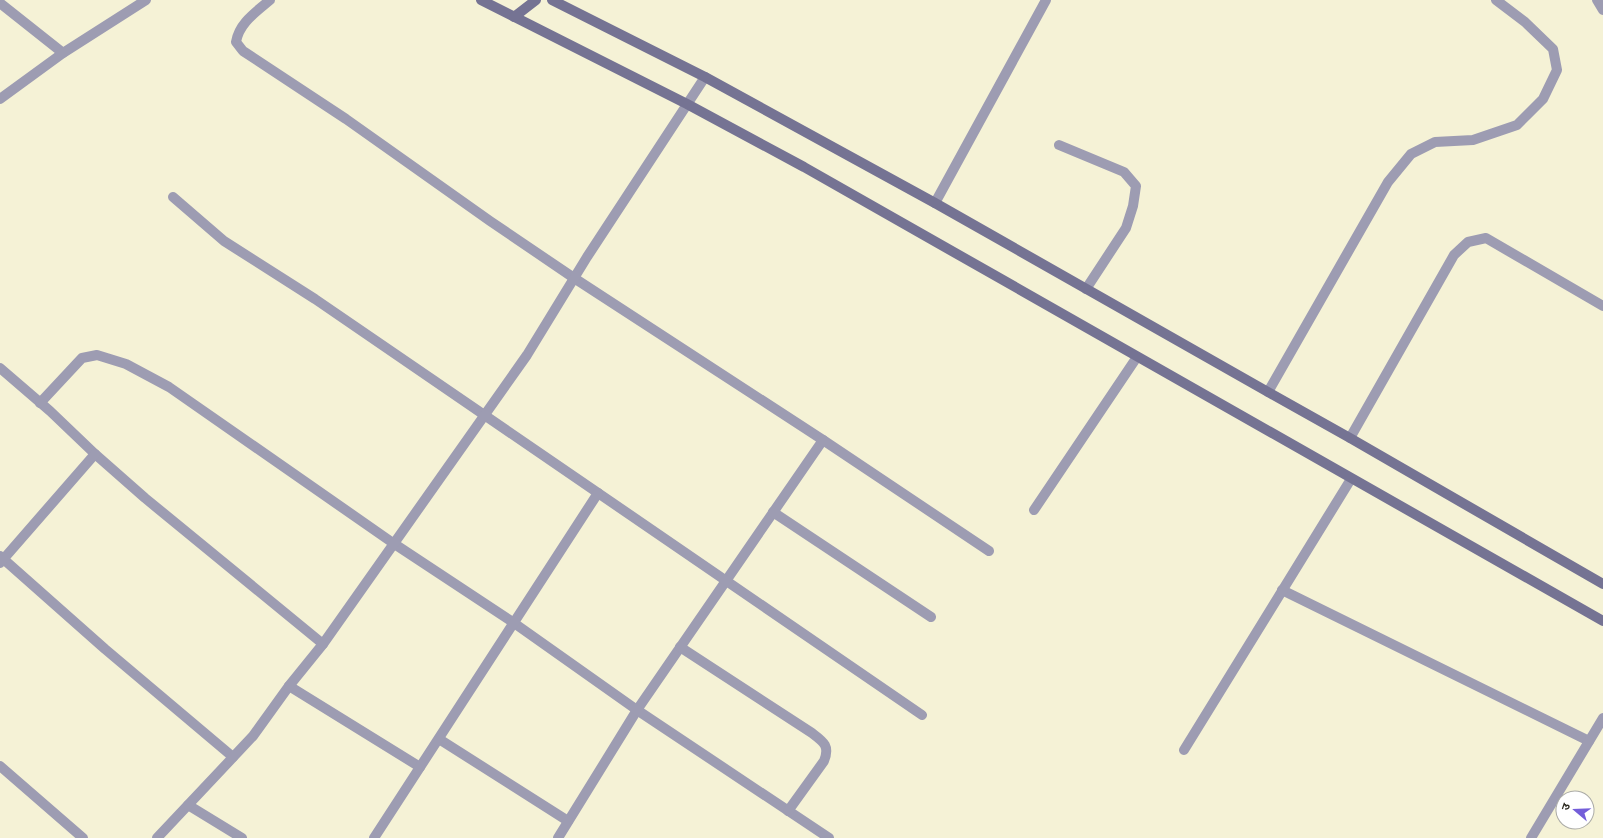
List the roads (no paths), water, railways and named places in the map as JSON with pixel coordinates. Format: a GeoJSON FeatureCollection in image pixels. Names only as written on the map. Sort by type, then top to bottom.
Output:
{"type":"FeatureCollection","features":[{"type":"Feature","properties":{"kind":"main road"},"geometry":{"type":"LineString","coordinates":[[481,0],[687,104],[804,167],[1603,621]]}},
{"type":"Feature","properties":{"kind":"main road"},"geometry":{"type":"LineString","coordinates":[[514,17],[536,0]]}},
{"type":"Feature","properties":{"kind":"main road"},"geometry":{"type":"LineString","coordinates":[[552,0],[705,76],[1350,438],[1603,584]]}},
{"type":"Feature","properties":{"kind":"street"},"geometry":{"type":"LineString","coordinates":[[0,99],[63,53],[146,0]]}},
{"type":"Feature","properties":{"kind":"street"},"geometry":{"type":"LineString","coordinates":[[270,0],[245,22],[237,34],[236,42],[244,51],[346,119],[477,212],[574,278],[823,440],[989,551]]}},
{"type":"Feature","properties":{"kind":"street"},"geometry":{"type":"LineString","coordinates":[[935,204],[1046,0]]}},
{"type":"Feature","properties":{"kind":"street"},"geometry":{"type":"LineString","coordinates":[[1268,392],[1388,182],[1411,154],[1435,142],[1473,140],[1517,125],[1543,99],[1557,70],[1553,49],[1525,22],[1496,0]]}},
{"type":"Feature","properties":{"kind":"street"},"geometry":{"type":"LineString","coordinates":[[1597,0],[1603,10]]}},
{"type":"Feature","properties":{"kind":"street"},"geometry":{"type":"LineString","coordinates":[[0,3],[63,53]]}},
{"type":"Feature","properties":{"kind":"street"},"geometry":{"type":"LineString","coordinates":[[157,838],[253,736],[289,686],[323,644],[526,354],[705,76]]}},
{"type":"Feature","properties":{"kind":"street"},"geometry":{"type":"LineString","coordinates":[[1059,145],[1124,172],[1136,186],[1133,206],[1126,228],[1086,289]]}},
{"type":"Feature","properties":{"kind":"street"},"geometry":{"type":"LineString","coordinates":[[172,197],[224,241],[315,299],[922,715]]}},
{"type":"Feature","properties":{"kind":"street"},"geometry":{"type":"LineString","coordinates":[[1350,438],[1454,255],[1468,242],[1486,238],[1603,306]]}},
{"type":"Feature","properties":{"kind":"street"},"geometry":{"type":"LineString","coordinates":[[40,403],[82,358],[97,355],[126,364],[169,387],[393,543],[514,623],[637,710],[829,838]]}},
{"type":"Feature","properties":{"kind":"street"},"geometry":{"type":"LineString","coordinates":[[1034,510],[1138,357]]}},
{"type":"Feature","properties":{"kind":"street"},"geometry":{"type":"LineString","coordinates":[[0,368],[151,503],[323,644]]}},
{"type":"Feature","properties":{"kind":"street"},"geometry":{"type":"LineString","coordinates":[[558,838],[637,710],[823,440]]}},
{"type":"Feature","properties":{"kind":"street"},"geometry":{"type":"LineString","coordinates":[[95,454],[1,560],[233,757]]}},
{"type":"Feature","properties":{"kind":"street"},"geometry":{"type":"LineString","coordinates":[[1184,750],[1351,479]]}},
{"type":"Feature","properties":{"kind":"street"},"geometry":{"type":"LineString","coordinates":[[374,838],[598,493]]}},
{"type":"Feature","properties":{"kind":"street"},"geometry":{"type":"LineString","coordinates":[[773,512],[931,617]]}},
{"type":"Feature","properties":{"kind":"street"},"geometry":{"type":"LineString","coordinates":[[1282,590],[1589,741]]}},
{"type":"Feature","properties":{"kind":"street"},"geometry":{"type":"LineString","coordinates":[[680,647],[824,742],[827,752],[824,761],[788,811]]}},
{"type":"Feature","properties":{"kind":"street"},"geometry":{"type":"LineString","coordinates":[[289,686],[420,766]]}},
{"type":"Feature","properties":{"kind":"street"},"geometry":{"type":"LineString","coordinates":[[1531,838],[1603,718]]}},
{"type":"Feature","properties":{"kind":"street"},"geometry":{"type":"LineString","coordinates":[[439,739],[568,821]]}},
{"type":"Feature","properties":{"kind":"street"},"geometry":{"type":"LineString","coordinates":[[0,766],[83,838]]}},
{"type":"Feature","properties":{"kind":"street"},"geometry":{"type":"LineString","coordinates":[[188,805],[242,838]]}}]}
